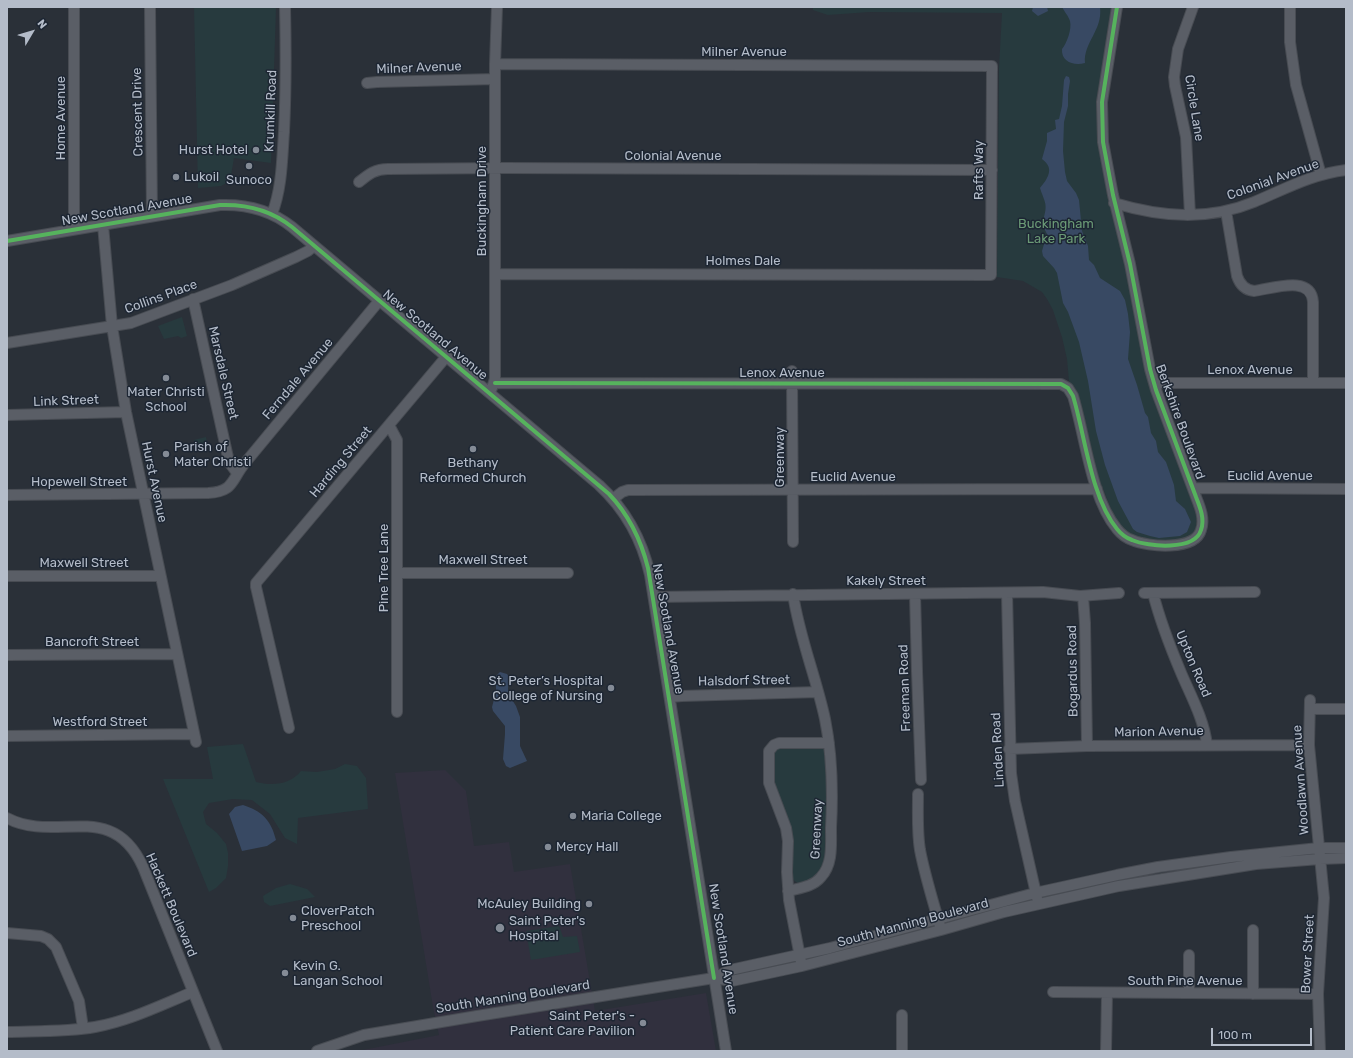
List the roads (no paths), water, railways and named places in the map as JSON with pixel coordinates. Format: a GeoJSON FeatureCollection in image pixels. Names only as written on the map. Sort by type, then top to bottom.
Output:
{"type":"FeatureCollection","features":[{"type":"Feature","properties":{"kind":"street","name":"Home Avenue"},"geometry":{"type":"LineString","coordinates":[[74,7],[74,229]]}},
{"type":"Feature","properties":{"kind":"street","name":"Crescent Drive"},"geometry":{"type":"LineString","coordinates":[[150,7],[152,216]]}},
{"type":"Feature","properties":{"kind":"street","name":"Krumkill Road"},"geometry":{"type":"LineString","coordinates":[[272,214],[280,186],[283,144],[286,7]]}},
{"type":"Feature","properties":{"kind":"street","name":"Buckingham Drive"},"geometry":{"type":"LineString","coordinates":[[495,383],[495,64],[497,7]]}},
{"type":"Feature","properties":{"kind":"street","name":"Berkshire Boulevard"},"geometry":{"type":"LineString","coordinates":[[1068,388],[1075,404],[1097,489],[1109,516],[1117,529],[1131,540],[1158,545],[1183,544],[1193,540],[1199,535],[1202,517],[1193,488],[1154,383],[1145,348],[1130,264],[1114,203],[1103,142],[1102,109],[1117,7]]}},
{"type":"Feature","properties":{"kind":"street","name":"Circle Lane"},"geometry":{"type":"LineString","coordinates":[[1190,215],[1187,141],[1174,77],[1178,49],[1193,7]]}},
{"type":"Feature","properties":{"kind":"street"},"geometry":{"type":"LineString","coordinates":[[1290,7],[1291,47],[1296,85],[1321,175]]}},
{"type":"Feature","properties":{"kind":"street","name":"Milner Avenue"},"geometry":{"type":"LineString","coordinates":[[495,64],[992,66]]}},
{"type":"Feature","properties":{"kind":"street","name":"Rafts Way"},"geometry":{"type":"LineString","coordinates":[[991,275],[992,66]]}},
{"type":"Feature","properties":{"kind":"street","name":"Milner Avenue"},"geometry":{"type":"LineString","coordinates":[[367,83],[495,79]]}},
{"type":"Feature","properties":{"kind":"street","name":"Colonial Avenue"},"geometry":{"type":"LineString","coordinates":[[360,182],[370,173],[380,169],[992,170]]}},
{"type":"Feature","properties":{"kind":"street","name":"Colonial Avenue"},"geometry":{"type":"LineString","coordinates":[[1114,203],[1157,213],[1190,215],[1208,214],[1244,206],[1300,181],[1346,170]]}},
{"type":"Feature","properties":{"kind":"street","name":"New Scotland Avenue"},"geometry":{"type":"LineString","coordinates":[[7,241],[231,204],[250,207],[272,214],[287,223],[599,485],[613,499],[626,516],[640,543],[648,568],[654,597],[726,1051]]}},
{"type":"Feature","properties":{"kind":"street"},"geometry":{"type":"LineString","coordinates":[[1226,211],[1237,276],[1242,286],[1254,291],[1298,285],[1306,288],[1311,294],[1313,302],[1313,383]]}},
{"type":"Feature","properties":{"kind":"street","name":"Hurst Avenue"},"geometry":{"type":"LineString","coordinates":[[103,224],[112,326],[126,412],[195,738]]}},
{"type":"Feature","properties":{"kind":"street","name":"Collins Place"},"geometry":{"type":"LineString","coordinates":[[7,343],[131,323],[296,257],[314,246]]}},
{"type":"Feature","properties":{"kind":"street","name":"Holmes Dale"},"geometry":{"type":"LineString","coordinates":[[495,274],[991,275]]}},
{"type":"Feature","properties":{"kind":"street","name":"Marsdale Street"},"geometry":{"type":"LineString","coordinates":[[193,299],[229,462],[237,473]]}},
{"type":"Feature","properties":{"kind":"street","name":"Ferndale Avenue"},"geometry":{"type":"LineString","coordinates":[[237,473],[379,301]]}},
{"type":"Feature","properties":{"kind":"street","name":"Harding Street"},"geometry":{"type":"LineString","coordinates":[[289,728],[256,584],[446,358]]}},
{"type":"Feature","properties":{"kind":"street","name":"Greenway"},"geometry":{"type":"LineString","coordinates":[[792,371],[793,542]]}},
{"type":"Feature","properties":{"kind":"street"},"geometry":{"type":"LineString","coordinates":[[489,393],[495,383]]}},
{"type":"Feature","properties":{"kind":"street","name":"Lenox Avenue"},"geometry":{"type":"LineString","coordinates":[[495,383],[1056,383],[1068,388]]}},
{"type":"Feature","properties":{"kind":"street","name":"Lenox Avenue"},"geometry":{"type":"LineString","coordinates":[[1154,383],[1346,383]]}},
{"type":"Feature","properties":{"kind":"street","name":"Link Street"},"geometry":{"type":"LineString","coordinates":[[7,415],[126,412]]}},
{"type":"Feature","properties":{"kind":"street","name":"Pine Tree Lane"},"geometry":{"type":"LineString","coordinates":[[389,425],[397,440],[397,712]]}},
{"type":"Feature","properties":{"kind":"street","name":"Hopewell Street"},"geometry":{"type":"LineString","coordinates":[[7,495],[144,495],[220,492],[230,486],[237,473]]}},
{"type":"Feature","properties":{"kind":"street","name":"Euclid Avenue"},"geometry":{"type":"LineString","coordinates":[[1193,488],[1346,489]]}},
{"type":"Feature","properties":{"kind":"street","name":"Euclid Avenue"},"geometry":{"type":"LineString","coordinates":[[613,499],[622,492],[628,490],[1097,489]]}},
{"type":"Feature","properties":{"kind":"street","name":"Maxwell Street"},"geometry":{"type":"LineString","coordinates":[[397,573],[568,573]]}},
{"type":"Feature","properties":{"kind":"street","name":"Maxwell Street"},"geometry":{"type":"LineString","coordinates":[[7,576],[160,576]]}},
{"type":"Feature","properties":{"kind":"street","name":"Upton Road"},"geometry":{"type":"LineString","coordinates":[[1207,745],[1202,719],[1180,671],[1159,616],[1148,593],[1255,592]]}},
{"type":"Feature","properties":{"kind":"street","name":"Kakely Street"},"geometry":{"type":"LineString","coordinates":[[654,597],[793,594],[1007,593],[1055,593],[1083,596],[1119,593]]}},
{"type":"Feature","properties":{"kind":"street","name":"Linden Road"},"geometry":{"type":"LineString","coordinates":[[1007,593],[1009,750],[1013,792],[1038,904]]}},
{"type":"Feature","properties":{"kind":"street","name":"Greenway"},"geometry":{"type":"LineString","coordinates":[[788,891],[815,883],[824,874],[828,866],[831,846],[832,805],[829,743],[818,692],[793,594]]}},
{"type":"Feature","properties":{"kind":"street","name":"Freeman Road"},"geometry":{"type":"LineString","coordinates":[[916,594],[921,780]]}},
{"type":"Feature","properties":{"kind":"street","name":"Bogardus Road"},"geometry":{"type":"LineString","coordinates":[[1083,596],[1088,746]]}},
{"type":"Feature","properties":{"kind":"street","name":"Bancroft Street"},"geometry":{"type":"LineString","coordinates":[[7,656],[177,654]]}},
{"type":"Feature","properties":{"kind":"street","name":"Halsdorf Street"},"geometry":{"type":"LineString","coordinates":[[670,697],[818,692]]}},
{"type":"Feature","properties":{"kind":"street","name":"Woodlawn Avenue"},"geometry":{"type":"LineString","coordinates":[[1320,854],[1309,745],[1310,704],[1346,709]]}},
{"type":"Feature","properties":{"kind":"street","name":"Westford Street"},"geometry":{"type":"LineString","coordinates":[[7,736],[195,738]]}},
{"type":"Feature","properties":{"kind":"street"},"geometry":{"type":"LineString","coordinates":[[802,966],[790,911],[788,891],[787,833],[784,818],[770,786],[768,771],[769,751],[779,742],[829,743]]}},
{"type":"Feature","properties":{"kind":"street","name":"Marion Avenue"},"geometry":{"type":"LineString","coordinates":[[1009,750],[1088,746],[1309,745]]}},
{"type":"Feature","properties":{"kind":"street"},"geometry":{"type":"LineString","coordinates":[[918,794],[920,849],[939,925]]}},
{"type":"Feature","properties":{"kind":"street","name":"Hackett Boulevard"},"geometry":{"type":"LineString","coordinates":[[7,818],[34,826],[99,827],[116,834],[136,853],[217,1051]]}},
{"type":"Feature","properties":{"kind":"street","name":"South Manning Boulevard"},"geometry":{"type":"LineString","coordinates":[[317,1051],[364,1035],[714,978],[730,970],[1119,886],[1320,854],[1346,848]]}},
{"type":"Feature","properties":{"kind":"street","name":"South Manning Boulevard"},"geometry":{"type":"LineString","coordinates":[[714,978],[732,981],[802,966],[939,925],[1035,893],[1158,867],[1231,857],[1320,854],[1346,858]]}},
{"type":"Feature","properties":{"kind":"street","name":"Bower Street"},"geometry":{"type":"LineString","coordinates":[[1320,854],[1324,907],[1318,994],[1320,1051]]}},
{"type":"Feature","properties":{"kind":"street"},"geometry":{"type":"LineString","coordinates":[[1231,857],[1232,868]]}},
{"type":"Feature","properties":{"kind":"street"},"geometry":{"type":"LineString","coordinates":[[1158,867],[1160,879]]}},
{"type":"Feature","properties":{"kind":"street"},"geometry":{"type":"LineString","coordinates":[[1117,875],[1119,886]]}},
{"type":"Feature","properties":{"kind":"street"},"geometry":{"type":"LineString","coordinates":[[1253,930],[1253,994]]}},
{"type":"Feature","properties":{"kind":"street"},"geometry":{"type":"LineString","coordinates":[[7,933],[41,936],[48,939],[56,947],[79,1001],[83,1028]]}},
{"type":"Feature","properties":{"kind":"street"},"geometry":{"type":"LineString","coordinates":[[1189,955],[1189,994]]}},
{"type":"Feature","properties":{"kind":"street"},"geometry":{"type":"LineString","coordinates":[[7,1032],[95,1027],[128,1018],[193,992]]}},
{"type":"Feature","properties":{"kind":"street","name":"South Pine Avenue"},"geometry":{"type":"LineString","coordinates":[[1052,992],[1318,994]]}},
{"type":"Feature","properties":{"kind":"street"},"geometry":{"type":"LineString","coordinates":[[1106,1051],[1107,993]]}},
{"type":"Feature","properties":{"kind":"street"},"geometry":{"type":"LineString","coordinates":[[902,1015],[902,1051]]}},
{"type":"Feature","properties":{"kind":"water"},"geometry":{"type":"Polygon","coordinates":[[[1033,7],[1047,7],[1048,11],[1038,16],[1032,11],[1033,7]]]}},
{"type":"Feature","properties":{"kind":"water"},"geometry":{"type":"Polygon","coordinates":[[[1062,7],[1100,7],[1099,23],[1087,49],[1085,63],[1077,64],[1069,62],[1062,53],[1062,49],[1069,36],[1070,21],[1062,7]]]}},
{"type":"Feature","properties":{"kind":"water"},"geometry":{"type":"Polygon","coordinates":[[[1066,76],[1069,77],[1070,81],[1068,106],[1064,122],[1063,151],[1067,181],[1076,193],[1079,200],[1082,231],[1088,246],[1089,260],[1094,265],[1100,278],[1120,291],[1125,300],[1130,332],[1128,359],[1145,413],[1148,417],[1151,433],[1156,441],[1158,452],[1166,462],[1174,485],[1176,501],[1185,509],[1191,522],[1187,532],[1180,536],[1159,538],[1137,532],[1133,529],[1118,501],[1105,465],[1096,431],[1088,381],[1079,342],[1068,312],[1063,303],[1057,273],[1043,256],[1042,251],[1047,234],[1044,228],[1046,222],[1044,217],[1046,205],[1040,188],[1048,177],[1049,167],[1042,159],[1047,141],[1047,133],[1056,129],[1055,120],[1059,119],[1062,106],[1064,80],[1066,76]]]}},
{"type":"Feature","properties":{"kind":"water"},"geometry":{"type":"Polygon","coordinates":[[[500,672],[507,674],[509,677],[509,695],[516,706],[520,717],[520,746],[527,761],[510,768],[506,766],[503,759],[505,726],[493,711],[492,707],[496,692],[496,676],[500,672]]]}},
{"type":"Feature","properties":{"kind":"water"},"geometry":{"type":"Polygon","coordinates":[[[243,805],[250,807],[265,817],[274,833],[276,840],[267,846],[242,851],[229,814],[235,807],[243,805]]]}},
{"type":"Feature","properties":{"kind":"place","name":"Hurst Hotel"},"geometry":{"type":"Point","coordinates":[256,150]}},
{"type":"Feature","properties":{"kind":"place","name":"Sunoco"},"geometry":{"type":"Point","coordinates":[249,166]}},
{"type":"Feature","properties":{"kind":"place","name":"Lukoil"},"geometry":{"type":"Point","coordinates":[176,177]}},
{"type":"Feature","properties":{"kind":"place","name":"Mater Christi School"},"geometry":{"type":"Point","coordinates":[166,378]}},
{"type":"Feature","properties":{"kind":"place","name":"Bethany Reformed Church"},"geometry":{"type":"Point","coordinates":[473,449]}},
{"type":"Feature","properties":{"kind":"place","name":"Parish of Mater Christi"},"geometry":{"type":"Point","coordinates":[166,454]}},
{"type":"Feature","properties":{"kind":"place","name":"St. Peter’s Hospital College of Nursing"},"geometry":{"type":"Point","coordinates":[611,688]}},
{"type":"Feature","properties":{"kind":"place","name":"Maria College"},"geometry":{"type":"Point","coordinates":[573,816]}},
{"type":"Feature","properties":{"kind":"place","name":"Mercy Hall"},"geometry":{"type":"Point","coordinates":[548,847]}},
{"type":"Feature","properties":{"kind":"place","name":"McAuley Building"},"geometry":{"type":"Point","coordinates":[589,904]}},
{"type":"Feature","properties":{"kind":"place","name":"CloverPatch Preschool"},"geometry":{"type":"Point","coordinates":[293,918]}},
{"type":"Feature","properties":{"kind":"place","name":"Saint Peter's Hospital"},"geometry":{"type":"Point","coordinates":[500,928]}},
{"type":"Feature","properties":{"kind":"place","name":"Kevin G. Langan School"},"geometry":{"type":"Point","coordinates":[285,973]}},
{"type":"Feature","properties":{"kind":"place","name":"Saint Peter's - Patient Care Pavilion"},"geometry":{"type":"Point","coordinates":[643,1023]}},
{"type":"Feature","properties":{"kind":"park label","name":"Buckingham Lake Park"},"geometry":{"type":"Point","coordinates":[1056,232]}}]}
